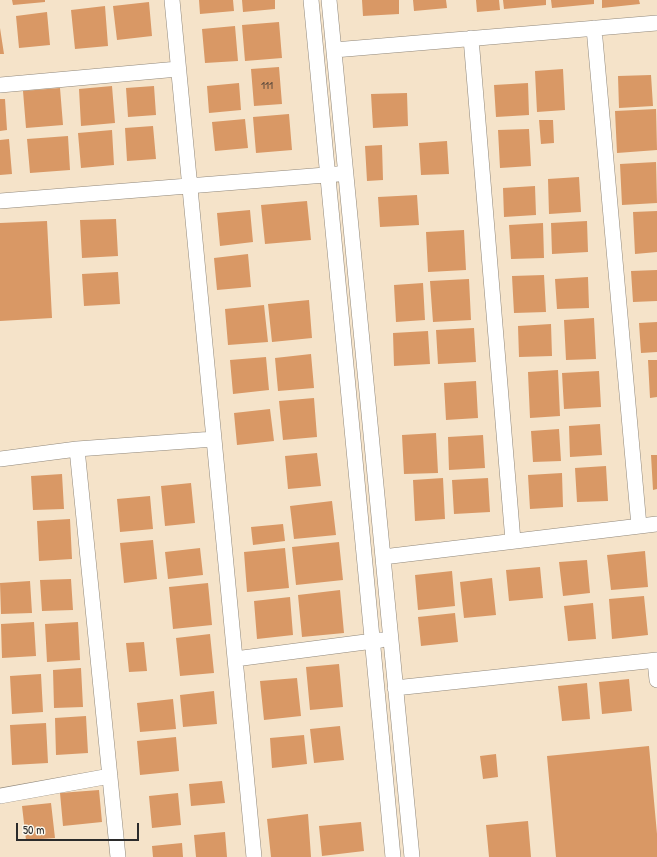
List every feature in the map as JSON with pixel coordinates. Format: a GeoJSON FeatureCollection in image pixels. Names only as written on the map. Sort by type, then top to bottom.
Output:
{"type":"FeatureCollection","features":[{"type":"Feature","properties":{"kind":"street"},"geometry":{"type":"LineString","coordinates":[[172,0],[254,857]]}},
{"type":"Feature","properties":{"kind":"street"},"geometry":{"type":"LineString","coordinates":[[311,0],[393,857]]}},
{"type":"Feature","properties":{"kind":"street"},"geometry":{"type":"LineString","coordinates":[[329,0],[412,857]]}},
{"type":"Feature","properties":{"kind":"street"},"geometry":{"type":"LineString","coordinates":[[334,50],[657,23]]}},
{"type":"Feature","properties":{"kind":"street"},"geometry":{"type":"LineString","coordinates":[[594,28],[639,526]]}},
{"type":"Feature","properties":{"kind":"street"},"geometry":{"type":"LineString","coordinates":[[471,38],[513,540]]}},
{"type":"Feature","properties":{"kind":"street"},"geometry":{"type":"LineString","coordinates":[[0,85],[178,69]]}},
{"type":"Feature","properties":{"kind":"street"},"geometry":{"type":"LineString","coordinates":[[0,201],[345,173]]}},
{"type":"Feature","properties":{"kind":"street"},"geometry":{"type":"LineString","coordinates":[[0,459],[77,449],[214,439]]}},
{"type":"Feature","properties":{"kind":"street"},"geometry":{"type":"LineString","coordinates":[[77,449],[118,857]]}},
{"type":"Feature","properties":{"kind":"street"},"geometry":{"type":"LineString","coordinates":[[383,557],[513,540],[657,524]]}},
{"type":"Feature","properties":{"kind":"street"},"geometry":{"type":"LineString","coordinates":[[235,659],[391,638]]}},
{"type":"Feature","properties":{"kind":"street"},"geometry":{"type":"LineString","coordinates":[[396,688],[656,661],[657,680]]}},
{"type":"Feature","properties":{"kind":"street"},"geometry":{"type":"LineString","coordinates":[[0,796],[110,776]]}},
{"type":"Feature","properties":{"kind":"building"},"geometry":{"type":"Polygon","coordinates":[[[12,0],[45,0],[45,2],[13,5],[12,0]]]}},
{"type":"Feature","properties":{"kind":"building"},"geometry":{"type":"Polygon","coordinates":[[[199,0],[233,0],[234,11],[200,14],[199,0]]]}},
{"type":"Feature","properties":{"kind":"building"},"geometry":{"type":"Polygon","coordinates":[[[242,0],[275,0],[275,9],[243,12],[242,0]]]}},
{"type":"Feature","properties":{"kind":"building"},"geometry":{"type":"Polygon","coordinates":[[[362,0],[399,0],[399,14],[363,16],[362,0]]]}},
{"type":"Feature","properties":{"kind":"building"},"geometry":{"type":"Polygon","coordinates":[[[413,0],[446,0],[447,8],[414,11],[413,0]]]}},
{"type":"Feature","properties":{"kind":"building"},"geometry":{"type":"Polygon","coordinates":[[[476,0],[499,0],[500,10],[477,12],[476,0]]]}},
{"type":"Feature","properties":{"kind":"building"},"geometry":{"type":"Polygon","coordinates":[[[503,0],[546,0],[546,5],[504,9],[503,0]]]}},
{"type":"Feature","properties":{"kind":"building"},"geometry":{"type":"Polygon","coordinates":[[[551,0],[594,0],[594,4],[552,8],[551,0]]]}},
{"type":"Feature","properties":{"kind":"building"},"geometry":{"type":"Polygon","coordinates":[[[602,0],[639,0],[640,4],[602,8],[602,0]]]}},
{"type":"Feature","properties":{"kind":"building"},"geometry":{"type":"Polygon","coordinates":[[[149,2],[152,36],[117,40],[113,6],[149,2]]]}},
{"type":"Feature","properties":{"kind":"building"},"geometry":{"type":"Polygon","coordinates":[[[105,6],[108,46],[75,49],[71,10],[105,6]]]}},
{"type":"Feature","properties":{"kind":"building"},"geometry":{"type":"Polygon","coordinates":[[[47,12],[50,45],[19,48],[16,16],[47,12]]]}},
{"type":"Feature","properties":{"kind":"building"},"geometry":{"type":"Polygon","coordinates":[[[279,22],[282,58],[245,61],[242,25],[279,22]]]}},
{"type":"Feature","properties":{"kind":"building"},"geometry":{"type":"Polygon","coordinates":[[[235,26],[238,61],[205,63],[202,29],[235,26]]]}},
{"type":"Feature","properties":{"kind":"building"},"geometry":{"type":"Polygon","coordinates":[[[0,28],[4,54],[0,54],[0,28]]]}},
{"type":"Feature","properties":{"kind":"building"},"geometry":{"type":"Polygon","coordinates":[[[279,67],[282,104],[254,106],[251,69],[279,67]]]}},
{"type":"Feature","properties":{"kind":"building"},"geometry":{"type":"Polygon","coordinates":[[[563,69],[565,110],[537,112],[535,71],[563,69]]]}},
{"type":"Feature","properties":{"kind":"building"},"geometry":{"type":"Polygon","coordinates":[[[651,75],[653,106],[619,108],[618,76],[651,75]]]}},
{"type":"Feature","properties":{"kind":"building"},"geometry":{"type":"Polygon","coordinates":[[[239,83],[241,110],[209,113],[207,86],[239,83]]]}},
{"type":"Feature","properties":{"kind":"building"},"geometry":{"type":"Polygon","coordinates":[[[528,83],[529,115],[496,117],[494,85],[528,83]]]}},
{"type":"Feature","properties":{"kind":"building"},"geometry":{"type":"Polygon","coordinates":[[[112,86],[115,123],[81,126],[79,89],[112,86]]]}},
{"type":"Feature","properties":{"kind":"building"},"geometry":{"type":"Polygon","coordinates":[[[154,86],[156,115],[128,117],[126,88],[154,86]]]}},
{"type":"Feature","properties":{"kind":"building"},"geometry":{"type":"Polygon","coordinates":[[[60,88],[63,125],[26,128],[23,91],[60,88]]]}},
{"type":"Feature","properties":{"kind":"building"},"geometry":{"type":"Polygon","coordinates":[[[407,93],[408,126],[373,128],[371,94],[407,93]]]}},
{"type":"Feature","properties":{"kind":"building"},"geometry":{"type":"Polygon","coordinates":[[[0,99],[5,99],[7,130],[0,131],[0,99]]]}},
{"type":"Feature","properties":{"kind":"building"},"geometry":{"type":"Polygon","coordinates":[[[656,109],[657,150],[617,153],[615,111],[656,109]]]}},
{"type":"Feature","properties":{"kind":"building"},"geometry":{"type":"Polygon","coordinates":[[[289,114],[292,150],[256,153],[253,117],[289,114]]]}},
{"type":"Feature","properties":{"kind":"building"},"geometry":{"type":"Polygon","coordinates":[[[245,119],[248,148],[215,151],[212,122],[245,119]]]}},
{"type":"Feature","properties":{"kind":"building"},"geometry":{"type":"Polygon","coordinates":[[[539,120],[553,120],[554,143],[541,144],[539,120]]]}},
{"type":"Feature","properties":{"kind":"building"},"geometry":{"type":"Polygon","coordinates":[[[153,126],[156,159],[127,161],[125,128],[153,126]]]}},
{"type":"Feature","properties":{"kind":"building"},"geometry":{"type":"Polygon","coordinates":[[[529,129],[531,166],[500,168],[498,130],[529,129]]]}},
{"type":"Feature","properties":{"kind":"building"},"geometry":{"type":"Polygon","coordinates":[[[112,130],[114,165],[81,168],[78,133],[112,130]]]}},
{"type":"Feature","properties":{"kind":"building"},"geometry":{"type":"Polygon","coordinates":[[[68,136],[70,170],[30,173],[27,139],[68,136]]]}},
{"type":"Feature","properties":{"kind":"building"},"geometry":{"type":"Polygon","coordinates":[[[9,139],[12,174],[0,175],[0,140],[9,139]]]}},
{"type":"Feature","properties":{"kind":"building"},"geometry":{"type":"Polygon","coordinates":[[[447,141],[449,174],[421,175],[419,143],[447,141]]]}},
{"type":"Feature","properties":{"kind":"building"},"geometry":{"type":"Polygon","coordinates":[[[382,145],[383,180],[367,181],[365,146],[382,145]]]}},
{"type":"Feature","properties":{"kind":"building"},"geometry":{"type":"Polygon","coordinates":[[[656,162],[657,203],[622,205],[620,164],[656,162]]]}},
{"type":"Feature","properties":{"kind":"building"},"geometry":{"type":"Polygon","coordinates":[[[579,177],[581,212],[549,214],[548,179],[579,177]]]}},
{"type":"Feature","properties":{"kind":"building"},"geometry":{"type":"Polygon","coordinates":[[[535,186],[536,215],[504,217],[503,188],[535,186]]]}},
{"type":"Feature","properties":{"kind":"building"},"geometry":{"type":"Polygon","coordinates":[[[417,195],[419,225],[380,227],[378,197],[417,195]]]}},
{"type":"Feature","properties":{"kind":"building"},"geometry":{"type":"Polygon","coordinates":[[[307,201],[311,240],[265,244],[261,205],[307,201]]]}},
{"type":"Feature","properties":{"kind":"building"},"geometry":{"type":"Polygon","coordinates":[[[250,210],[253,242],[220,246],[217,213],[250,210]]]}},
{"type":"Feature","properties":{"kind":"building"},"geometry":{"type":"Polygon","coordinates":[[[657,211],[657,252],[635,254],[633,212],[657,211]]]}},
{"type":"Feature","properties":{"kind":"building"},"geometry":{"type":"Polygon","coordinates":[[[116,219],[118,256],[82,258],[80,220],[116,219]]]}},
{"type":"Feature","properties":{"kind":"building"},"geometry":{"type":"Polygon","coordinates":[[[47,221],[52,318],[0,321],[0,223],[47,221]]]}},
{"type":"Feature","properties":{"kind":"building"},"geometry":{"type":"Polygon","coordinates":[[[587,221],[588,252],[552,254],[551,223],[587,221]]]}},
{"type":"Feature","properties":{"kind":"building"},"geometry":{"type":"Polygon","coordinates":[[[543,223],[544,258],[511,259],[509,225],[543,223]]]}},
{"type":"Feature","properties":{"kind":"building"},"geometry":{"type":"Polygon","coordinates":[[[464,230],[466,270],[428,272],[426,232],[464,230]]]}},
{"type":"Feature","properties":{"kind":"building"},"geometry":{"type":"Polygon","coordinates":[[[248,254],[251,287],[217,290],[214,258],[248,254]]]}},
{"type":"Feature","properties":{"kind":"building"},"geometry":{"type":"Polygon","coordinates":[[[657,270],[657,301],[633,302],[631,271],[657,270]]]}},
{"type":"Feature","properties":{"kind":"building"},"geometry":{"type":"Polygon","coordinates":[[[118,272],[120,304],[84,306],[82,274],[118,272]]]}},
{"type":"Feature","properties":{"kind":"building"},"geometry":{"type":"Polygon","coordinates":[[[544,275],[546,312],[514,313],[512,276],[544,275]]]}},
{"type":"Feature","properties":{"kind":"building"},"geometry":{"type":"Polygon","coordinates":[[[588,277],[589,308],[557,309],[555,279],[588,277]]]}},
{"type":"Feature","properties":{"kind":"building"},"geometry":{"type":"Polygon","coordinates":[[[469,279],[471,320],[433,322],[430,281],[469,279]]]}},
{"type":"Feature","properties":{"kind":"building"},"geometry":{"type":"Polygon","coordinates":[[[423,283],[425,320],[396,322],[394,285],[423,283]]]}},
{"type":"Feature","properties":{"kind":"building"},"geometry":{"type":"Polygon","coordinates":[[[309,300],[312,338],[272,342],[268,304],[309,300]]]}},
{"type":"Feature","properties":{"kind":"building"},"geometry":{"type":"Polygon","coordinates":[[[264,305],[268,342],[228,345],[225,309],[264,305]]]}},
{"type":"Feature","properties":{"kind":"building"},"geometry":{"type":"Polygon","coordinates":[[[594,318],[596,359],[566,360],[564,320],[594,318]]]}},
{"type":"Feature","properties":{"kind":"building"},"geometry":{"type":"Polygon","coordinates":[[[657,322],[657,352],[641,353],[639,323],[657,322]]]}},
{"type":"Feature","properties":{"kind":"building"},"geometry":{"type":"Polygon","coordinates":[[[551,324],[552,356],[519,357],[518,326],[551,324]]]}},
{"type":"Feature","properties":{"kind":"building"},"geometry":{"type":"Polygon","coordinates":[[[474,328],[476,362],[438,364],[436,330],[474,328]]]}},
{"type":"Feature","properties":{"kind":"building"},"geometry":{"type":"Polygon","coordinates":[[[428,331],[430,364],[394,366],[393,333],[428,331]]]}},
{"type":"Feature","properties":{"kind":"building"},"geometry":{"type":"Polygon","coordinates":[[[311,354],[314,388],[278,391],[275,358],[311,354]]]}},
{"type":"Feature","properties":{"kind":"building"},"geometry":{"type":"Polygon","coordinates":[[[266,357],[269,390],[233,394],[230,360],[266,357]]]}},
{"type":"Feature","properties":{"kind":"building"},"geometry":{"type":"Polygon","coordinates":[[[648,360],[657,360],[657,397],[650,398],[648,360]]]}},
{"type":"Feature","properties":{"kind":"building"},"geometry":{"type":"Polygon","coordinates":[[[558,370],[560,416],[530,418],[528,372],[558,370]]]}},
{"type":"Feature","properties":{"kind":"building"},"geometry":{"type":"Polygon","coordinates":[[[599,371],[601,407],[564,409],[562,373],[599,371]]]}},
{"type":"Feature","properties":{"kind":"building"},"geometry":{"type":"Polygon","coordinates":[[[476,381],[478,418],[446,420],[444,383],[476,381]]]}},
{"type":"Feature","properties":{"kind":"building"},"geometry":{"type":"Polygon","coordinates":[[[314,398],[317,437],[283,440],[279,401],[314,398]]]}},
{"type":"Feature","properties":{"kind":"building"},"geometry":{"type":"Polygon","coordinates":[[[270,409],[274,441],[237,445],[234,413],[270,409]]]}},
{"type":"Feature","properties":{"kind":"building"},"geometry":{"type":"Polygon","coordinates":[[[600,424],[602,455],[570,457],[569,426],[600,424]]]}},
{"type":"Feature","properties":{"kind":"building"},"geometry":{"type":"Polygon","coordinates":[[[559,429],[561,461],[533,462],[531,431],[559,429]]]}},
{"type":"Feature","properties":{"kind":"building"},"geometry":{"type":"Polygon","coordinates":[[[436,433],[438,473],[404,474],[402,435],[436,433]]]}},
{"type":"Feature","properties":{"kind":"building"},"geometry":{"type":"Polygon","coordinates":[[[483,435],[485,468],[449,470],[448,437],[483,435]]]}},
{"type":"Feature","properties":{"kind":"building"},"geometry":{"type":"Polygon","coordinates":[[[317,453],[321,486],[288,489],[285,456],[317,453]]]}},
{"type":"Feature","properties":{"kind":"building"},"geometry":{"type":"Polygon","coordinates":[[[651,455],[657,455],[657,489],[653,490],[651,455]]]}},
{"type":"Feature","properties":{"kind":"building"},"geometry":{"type":"Polygon","coordinates":[[[606,466],[608,501],[577,502],[575,468],[606,466]]]}},
{"type":"Feature","properties":{"kind":"building"},"geometry":{"type":"Polygon","coordinates":[[[562,473],[563,507],[530,509],[528,475],[562,473]]]}},
{"type":"Feature","properties":{"kind":"building"},"geometry":{"type":"Polygon","coordinates":[[[62,474],[64,509],[33,510],[31,476],[62,474]]]}},
{"type":"Feature","properties":{"kind":"building"},"geometry":{"type":"Polygon","coordinates":[[[443,478],[445,519],[415,521],[413,480],[443,478]]]}},
{"type":"Feature","properties":{"kind":"building"},"geometry":{"type":"Polygon","coordinates":[[[488,478],[490,512],[454,514],[452,480],[488,478]]]}},
{"type":"Feature","properties":{"kind":"building"},"geometry":{"type":"Polygon","coordinates":[[[191,483],[195,523],[165,526],[161,486],[191,483]]]}},
{"type":"Feature","properties":{"kind":"building"},"geometry":{"type":"Polygon","coordinates":[[[150,496],[153,529],[120,532],[117,499],[150,496]]]}},
{"type":"Feature","properties":{"kind":"building"},"geometry":{"type":"Polygon","coordinates":[[[332,501],[336,535],[294,539],[290,506],[332,501]]]}},
{"type":"Feature","properties":{"kind":"building"},"geometry":{"type":"Polygon","coordinates":[[[70,519],[72,559],[39,561],[37,521],[70,519]]]}},
{"type":"Feature","properties":{"kind":"building"},"geometry":{"type":"Polygon","coordinates":[[[283,524],[285,541],[253,545],[251,527],[283,524]]]}},
{"type":"Feature","properties":{"kind":"building"},"geometry":{"type":"Polygon","coordinates":[[[153,540],[157,579],[124,583],[120,543],[153,540]]]}},
{"type":"Feature","properties":{"kind":"building"},"geometry":{"type":"Polygon","coordinates":[[[339,542],[343,580],[296,585],[292,547],[339,542]]]}},
{"type":"Feature","properties":{"kind":"building"},"geometry":{"type":"Polygon","coordinates":[[[200,548],[203,575],[168,579],[165,552],[200,548]]]}},
{"type":"Feature","properties":{"kind":"building"},"geometry":{"type":"Polygon","coordinates":[[[285,548],[289,588],[247,592],[244,552],[285,548]]]}},
{"type":"Feature","properties":{"kind":"building"},"geometry":{"type":"Polygon","coordinates":[[[645,551],[648,587],[611,590],[607,555],[645,551]]]}},
{"type":"Feature","properties":{"kind":"building"},"geometry":{"type":"Polygon","coordinates":[[[587,560],[590,593],[563,596],[559,562],[587,560]]]}},
{"type":"Feature","properties":{"kind":"building"},"geometry":{"type":"Polygon","coordinates":[[[540,567],[543,598],[509,601],[506,570],[540,567]]]}},
{"type":"Feature","properties":{"kind":"building"},"geometry":{"type":"Polygon","coordinates":[[[452,571],[455,606],[418,610],[415,575],[452,571]]]}},
{"type":"Feature","properties":{"kind":"building"},"geometry":{"type":"Polygon","coordinates":[[[492,578],[496,615],[464,618],[460,582],[492,578]]]}},
{"type":"Feature","properties":{"kind":"building"},"geometry":{"type":"Polygon","coordinates":[[[71,579],[73,610],[42,611],[40,580],[71,579]]]}},
{"type":"Feature","properties":{"kind":"building"},"geometry":{"type":"Polygon","coordinates":[[[30,581],[32,613],[1,614],[0,583],[30,581]]]}},
{"type":"Feature","properties":{"kind":"building"},"geometry":{"type":"Polygon","coordinates":[[[208,583],[212,625],[173,629],[169,587],[208,583]]]}},
{"type":"Feature","properties":{"kind":"building"},"geometry":{"type":"Polygon","coordinates":[[[340,590],[344,633],[302,637],[298,595],[340,590]]]}},
{"type":"Feature","properties":{"kind":"building"},"geometry":{"type":"Polygon","coordinates":[[[644,596],[648,635],[612,639],[609,599],[644,596]]]}},
{"type":"Feature","properties":{"kind":"building"},"geometry":{"type":"Polygon","coordinates":[[[290,597],[293,635],[257,639],[254,601],[290,597]]]}},
{"type":"Feature","properties":{"kind":"building"},"geometry":{"type":"Polygon","coordinates":[[[593,603],[596,639],[568,641],[564,606],[593,603]]]}},
{"type":"Feature","properties":{"kind":"building"},"geometry":{"type":"Polygon","coordinates":[[[455,613],[458,642],[421,646],[418,617],[455,613]]]}},
{"type":"Feature","properties":{"kind":"building"},"geometry":{"type":"Polygon","coordinates":[[[34,622],[36,656],[2,658],[1,624],[34,622]]]}},
{"type":"Feature","properties":{"kind":"building"},"geometry":{"type":"Polygon","coordinates":[[[78,622],[80,660],[47,662],[45,624],[78,622]]]}},
{"type":"Feature","properties":{"kind":"building"},"geometry":{"type":"Polygon","coordinates":[[[210,634],[214,673],[180,676],[176,638],[210,634]]]}},
{"type":"Feature","properties":{"kind":"building"},"geometry":{"type":"Polygon","coordinates":[[[144,642],[147,671],[129,672],[126,643],[144,642]]]}},
{"type":"Feature","properties":{"kind":"building"},"geometry":{"type":"Polygon","coordinates":[[[339,664],[343,707],[310,710],[306,667],[339,664]]]}},
{"type":"Feature","properties":{"kind":"building"},"geometry":{"type":"Polygon","coordinates":[[[81,668],[83,707],[54,708],[53,670],[81,668]]]}},
{"type":"Feature","properties":{"kind":"building"},"geometry":{"type":"Polygon","coordinates":[[[41,674],[43,712],[12,714],[10,676],[41,674]]]}},
{"type":"Feature","properties":{"kind":"building"},"geometry":{"type":"Polygon","coordinates":[[[297,678],[301,716],[264,720],[260,681],[297,678]]]}},
{"type":"Feature","properties":{"kind":"building"},"geometry":{"type":"Polygon","coordinates":[[[629,679],[632,711],[602,714],[599,682],[629,679]]]}},
{"type":"Feature","properties":{"kind":"building"},"geometry":{"type":"Polygon","coordinates":[[[587,683],[590,719],[562,721],[558,686],[587,683]]]}},
{"type":"Feature","properties":{"kind":"building"},"geometry":{"type":"Polygon","coordinates":[[[214,691],[217,724],[183,727],[180,695],[214,691]]]}},
{"type":"Feature","properties":{"kind":"building"},"geometry":{"type":"Polygon","coordinates":[[[173,699],[176,729],[140,732],[137,703],[173,699]]]}},
{"type":"Feature","properties":{"kind":"building"},"geometry":{"type":"Polygon","coordinates":[[[86,716],[88,753],[56,755],[55,718],[86,716]]]}},
{"type":"Feature","properties":{"kind":"building"},"geometry":{"type":"Polygon","coordinates":[[[46,723],[48,763],[12,765],[10,725],[46,723]]]}},
{"type":"Feature","properties":{"kind":"building"},"geometry":{"type":"Polygon","coordinates":[[[340,726],[344,760],[314,763],[310,729],[340,726]]]}},
{"type":"Feature","properties":{"kind":"building"},"geometry":{"type":"Polygon","coordinates":[[[304,735],[307,764],[272,768],[270,738],[304,735]]]}},
{"type":"Feature","properties":{"kind":"building"},"geometry":{"type":"Polygon","coordinates":[[[176,737],[179,771],[140,775],[137,741],[176,737]]]}},
{"type":"Feature","properties":{"kind":"building"},"geometry":{"type":"Polygon","coordinates":[[[649,746],[657,834],[657,857],[556,857],[547,756],[649,746]]]}},
{"type":"Feature","properties":{"kind":"building"},"geometry":{"type":"Polygon","coordinates":[[[496,754],[498,777],[483,779],[480,756],[496,754]]]}},
{"type":"Feature","properties":{"kind":"building"},"geometry":{"type":"Polygon","coordinates":[[[222,781],[225,803],[191,806],[189,784],[222,781]]]}},
{"type":"Feature","properties":{"kind":"building"},"geometry":{"type":"Polygon","coordinates":[[[99,790],[102,822],[63,826],[60,793],[99,790]]]}},
{"type":"Feature","properties":{"kind":"building"},"geometry":{"type":"Polygon","coordinates":[[[178,793],[181,825],[152,828],[149,796],[178,793]]]}},
{"type":"Feature","properties":{"kind":"building"},"geometry":{"type":"Polygon","coordinates":[[[51,803],[55,838],[26,840],[22,806],[51,803]]]}},
{"type":"Feature","properties":{"kind":"building"},"geometry":{"type":"Polygon","coordinates":[[[308,814],[311,857],[271,857],[267,819],[308,814]]]}},
{"type":"Feature","properties":{"kind":"building"},"geometry":{"type":"Polygon","coordinates":[[[528,821],[531,857],[489,857],[486,825],[528,821]]]}},
{"type":"Feature","properties":{"kind":"building"},"geometry":{"type":"Polygon","coordinates":[[[361,822],[364,851],[322,856],[319,826],[361,822]]]}},
{"type":"Feature","properties":{"kind":"building"},"geometry":{"type":"Polygon","coordinates":[[[225,832],[227,857],[196,857],[194,835],[225,832]]]}},
{"type":"Feature","properties":{"kind":"building"},"geometry":{"type":"Polygon","coordinates":[[[182,843],[183,857],[153,857],[152,846],[182,843]]]}}]}
